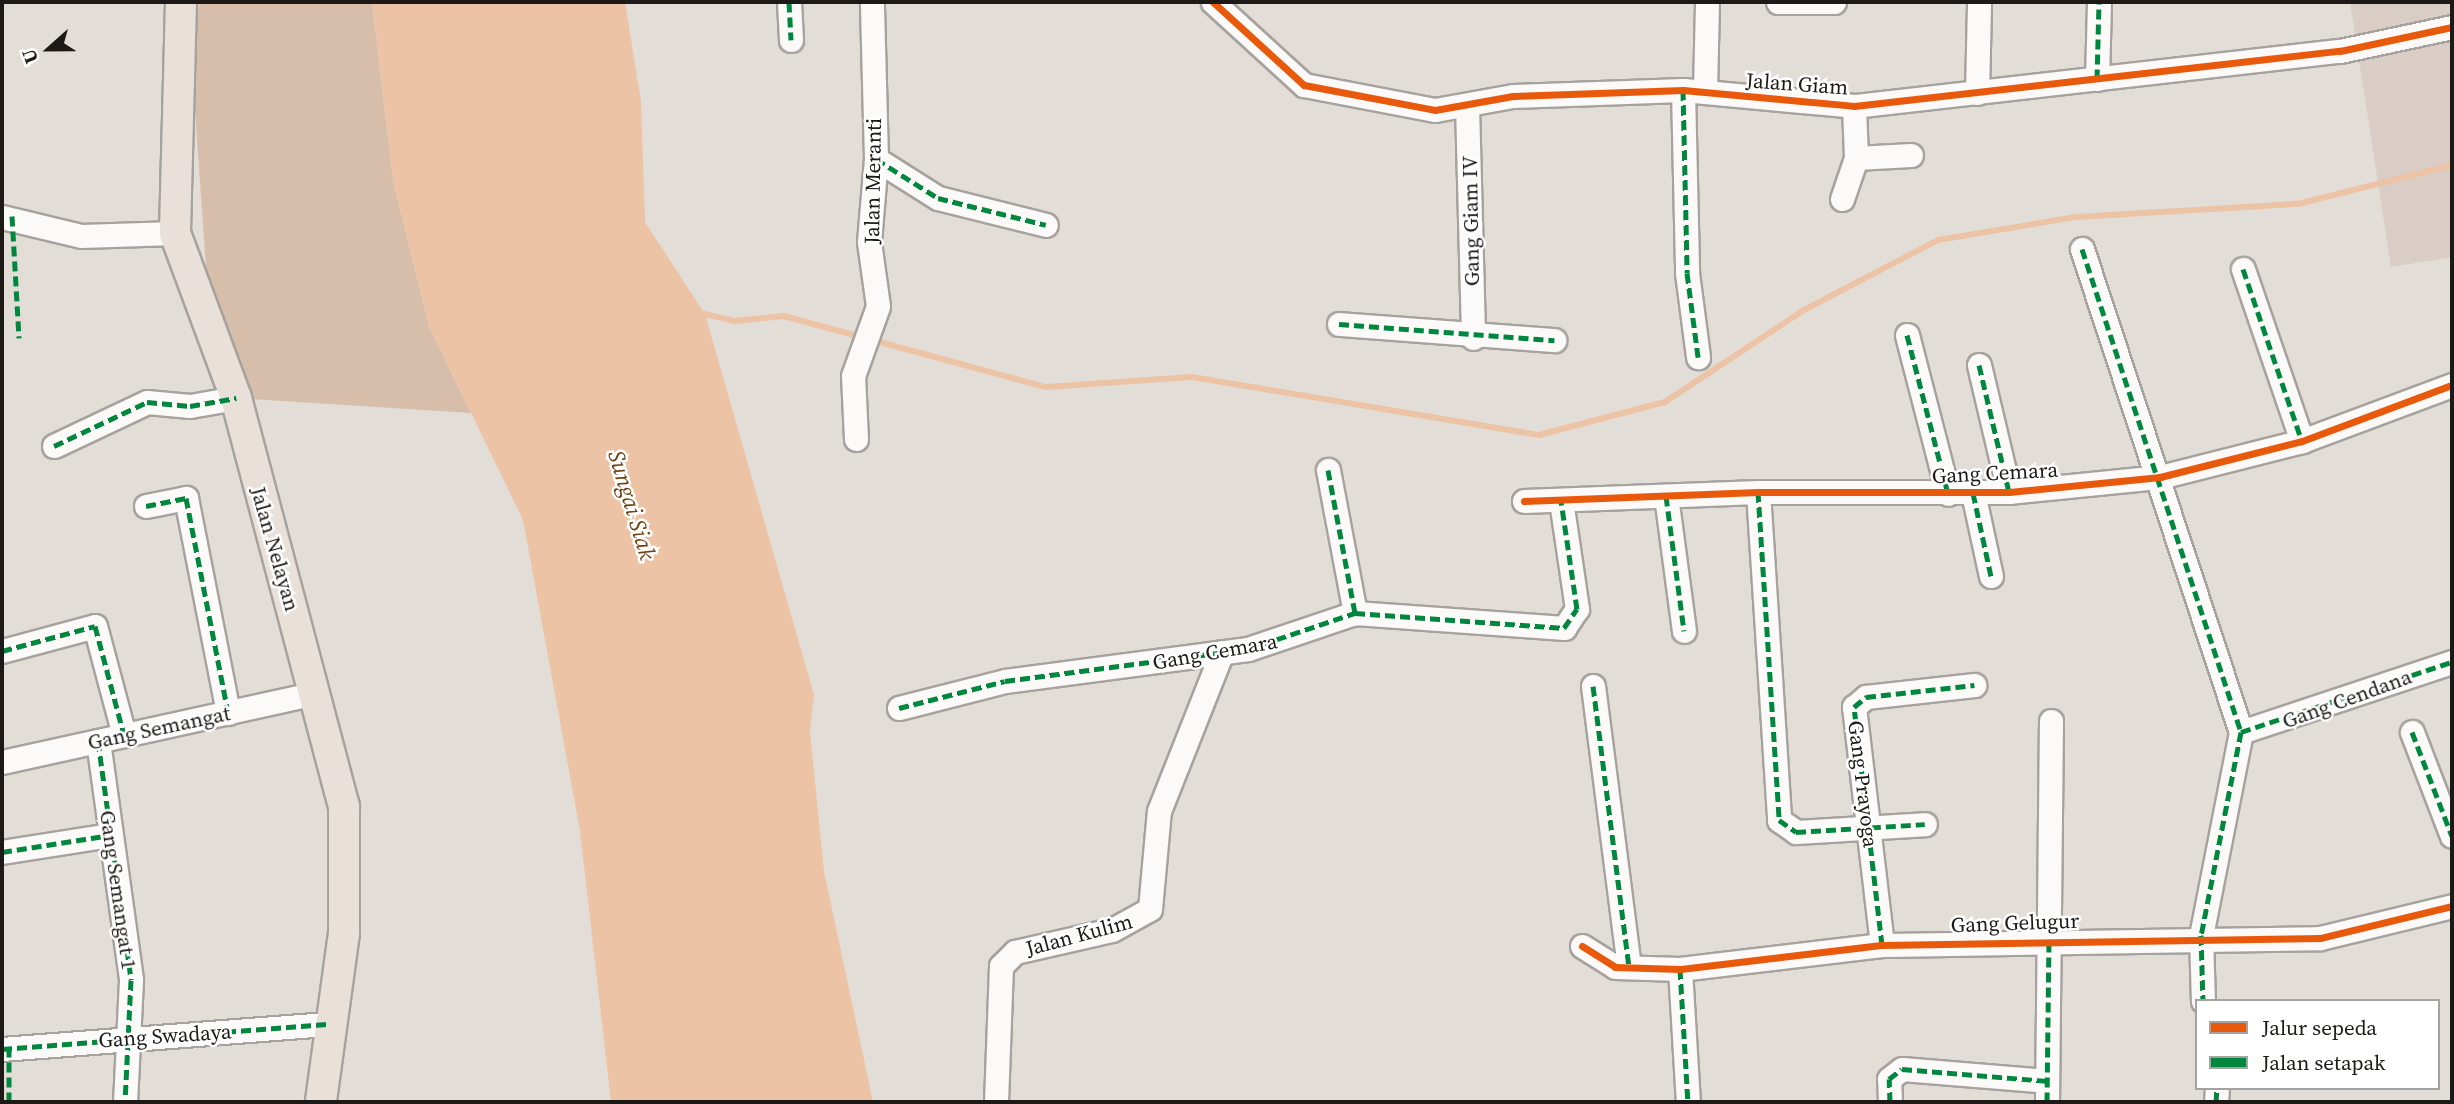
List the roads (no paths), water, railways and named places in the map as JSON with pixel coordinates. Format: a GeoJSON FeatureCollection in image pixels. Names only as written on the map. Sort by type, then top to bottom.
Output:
{"type":"FeatureCollection","features":[{"type":"Feature","properties":{"kind":"main road","name":"Jalan Nelayan"},"geometry":{"type":"LineString","coordinates":[[181,2],[175,233],[236,398],[317,693],[344,806],[344,933],[327,1024],[321,1102]]}},
{"type":"Feature","properties":{"kind":"street"},"geometry":{"type":"LineString","coordinates":[[789,2],[791,40]]}},
{"type":"Feature","properties":{"kind":"street","name":"Jalan Meranti"},"geometry":{"type":"LineString","coordinates":[[856,439],[853,376],[878,306],[869,242],[876,159],[873,2]]}},
{"type":"Feature","properties":{"kind":"street","name":"Jalan Giam"},"geometry":{"type":"LineString","coordinates":[[1214,2],[1315,90],[1417,110],[1468,105],[1513,96],[1694,91],[1854,106],[2340,51],[2452,27]]}},
{"type":"Feature","properties":{"kind":"street"},"geometry":{"type":"LineString","coordinates":[[1698,357],[1687,273],[1694,91],[1707,2]]}},
{"type":"Feature","properties":{"kind":"street"},"geometry":{"type":"LineString","coordinates":[[1778,2],[1835,2]]}},
{"type":"Feature","properties":{"kind":"street"},"geometry":{"type":"LineString","coordinates":[[1977,93],[1979,2]]}},
{"type":"Feature","properties":{"kind":"street"},"geometry":{"type":"LineString","coordinates":[[2096,79],[2099,2]]}},
{"type":"Feature","properties":{"kind":"street","name":"Gang Giam IV"},"geometry":{"type":"LineString","coordinates":[[1468,105],[1473,338]]}},
{"type":"Feature","properties":{"kind":"street"},"geometry":{"type":"LineString","coordinates":[[1842,199],[1856,158],[1854,106]]}},
{"type":"Feature","properties":{"kind":"street"},"geometry":{"type":"LineString","coordinates":[[1856,158],[1911,155]]}},
{"type":"Feature","properties":{"kind":"street"},"geometry":{"type":"LineString","coordinates":[[876,159],[938,198],[1046,225]]}},
{"type":"Feature","properties":{"kind":"street"},"geometry":{"type":"LineString","coordinates":[[2,217],[81,236],[175,233]]}},
{"type":"Feature","properties":{"kind":"street"},"geometry":{"type":"LineString","coordinates":[[2082,249],[2160,477],[2241,732],[2201,935],[2203,999]]}},
{"type":"Feature","properties":{"kind":"street"},"geometry":{"type":"LineString","coordinates":[[2243,269],[2302,441]]}},
{"type":"Feature","properties":{"kind":"street"},"geometry":{"type":"LineString","coordinates":[[1339,324],[1473,338],[1554,340]]}},
{"type":"Feature","properties":{"kind":"street"},"geometry":{"type":"LineString","coordinates":[[1907,335],[1948,494]]}},
{"type":"Feature","properties":{"kind":"street"},"geometry":{"type":"LineString","coordinates":[[1979,366],[2008,492]]}},
{"type":"Feature","properties":{"kind":"street","name":"Gang Cemara"},"geometry":{"type":"LineString","coordinates":[[1524,501],[1758,492],[2008,492],[2160,477],[2302,441],[2452,385]]}},
{"type":"Feature","properties":{"kind":"street"},"geometry":{"type":"LineString","coordinates":[[54,446],[147,402],[190,406],[236,398]]}},
{"type":"Feature","properties":{"kind":"street"},"geometry":{"type":"LineString","coordinates":[[1328,470],[1355,612]]}},
{"type":"Feature","properties":{"kind":"street"},"geometry":{"type":"LineString","coordinates":[[1758,492],[1779,820],[1796,832],[1924,824]]}},
{"type":"Feature","properties":{"kind":"street"},"geometry":{"type":"LineString","coordinates":[[1973,493],[1991,576]]}},
{"type":"Feature","properties":{"kind":"street"},"geometry":{"type":"LineString","coordinates":[[1665,496],[1684,631]]}},
{"type":"Feature","properties":{"kind":"street"},"geometry":{"type":"LineString","coordinates":[[146,506],[186,498],[228,713]]}},
{"type":"Feature","properties":{"kind":"street","name":"Gang Cemara"},"geometry":{"type":"LineString","coordinates":[[899,708],[1005,681],[1272,644],[1355,612],[1564,628],[1577,610],[1561,501]]}},
{"type":"Feature","properties":{"kind":"street"},"geometry":{"type":"LineString","coordinates":[[2,651],[95,626],[124,735]]}},
{"type":"Feature","properties":{"kind":"street","name":"Jalan Kulim"},"geometry":{"type":"LineString","coordinates":[[996,1102],[1001,966],[1015,952],[1112,930],[1150,909],[1159,811],[1222,652]]}},
{"type":"Feature","properties":{"kind":"street","name":"Gang Cendana"},"geometry":{"type":"LineString","coordinates":[[2241,732],[2452,662]]}},
{"type":"Feature","properties":{"kind":"street","name":"Gang Prayoga"},"geometry":{"type":"LineString","coordinates":[[1882,945],[1856,702],[1974,685]]}},
{"type":"Feature","properties":{"kind":"street"},"geometry":{"type":"LineString","coordinates":[[1594,686],[1629,967]]}},
{"type":"Feature","properties":{"kind":"street","name":"Gang Semangat"},"geometry":{"type":"LineString","coordinates":[[2,762],[317,693]]}},
{"type":"Feature","properties":{"kind":"street"},"geometry":{"type":"LineString","coordinates":[[1890,1102],[1889,1079],[1902,1069],[2047,1092],[2051,721]]}},
{"type":"Feature","properties":{"kind":"street"},"geometry":{"type":"LineString","coordinates":[[2412,732],[2452,836]]}},
{"type":"Feature","properties":{"kind":"street","name":"Gang Semangat 1"},"geometry":{"type":"LineString","coordinates":[[98,741],[131,980],[126,1038],[125,1102]]}},
{"type":"Feature","properties":{"kind":"street"},"geometry":{"type":"LineString","coordinates":[[2,852],[111,835]]}},
{"type":"Feature","properties":{"kind":"street","name":"Gang Gelugur"},"geometry":{"type":"LineString","coordinates":[[1581,946],[1606,964],[1680,969],[1882,945],[2201,935],[2320,938],[2452,906]]}},
{"type":"Feature","properties":{"kind":"street"},"geometry":{"type":"LineString","coordinates":[[1680,969],[1688,1102]]}},
{"type":"Feature","properties":{"kind":"street","name":"Gang Swadaya"},"geometry":{"type":"LineString","coordinates":[[2,1049],[327,1024]]}},
{"type":"Feature","properties":{"kind":"water","name":"Sungai Siak"},"geometry":{"type":"Polygon","coordinates":[[[372,2],[625,2],[641,101],[645,222],[705,314],[814,695],[810,731],[824,871],[873,1102],[611,1102],[580,831],[523,520],[429,326],[393,180],[372,2]]]}},
{"type":"Feature","properties":{"kind":"waterway"},"geometry":{"type":"LineString","coordinates":[[700,313],[735,321],[784,316],[1046,387],[1192,377],[1539,435],[1665,402],[1804,310],[1938,240],[2076,217],[2298,204],[2452,165]]}}]}
